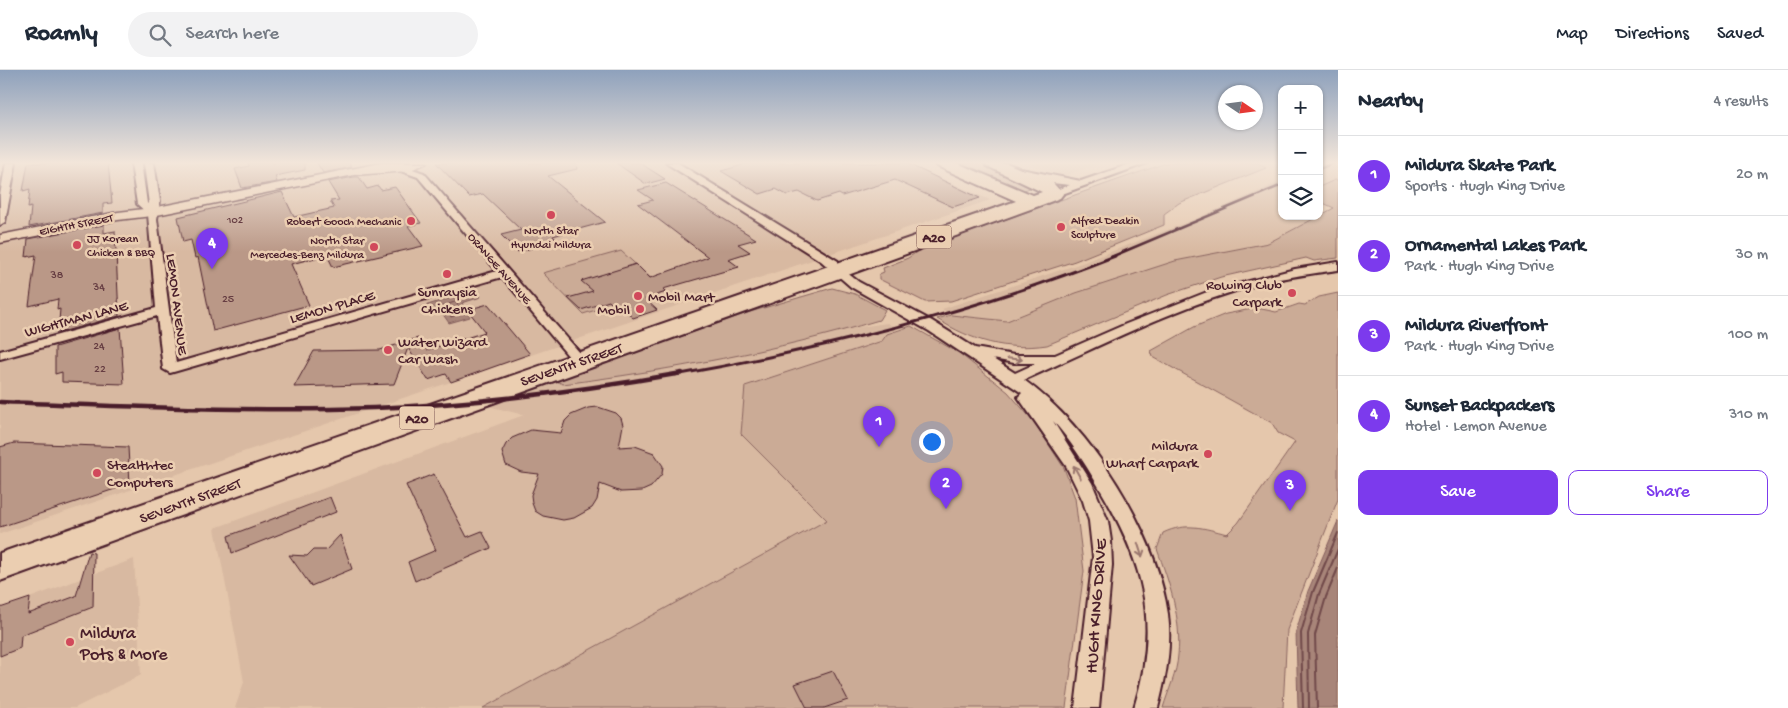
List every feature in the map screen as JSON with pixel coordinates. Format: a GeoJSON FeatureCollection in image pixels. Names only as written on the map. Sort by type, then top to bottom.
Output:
{"type":"FeatureCollection","features":[{"type":"Feature","properties":{"kind":"highway"},"geometry":{"type":"LineString","coordinates":[[1012,193],[1033,202]]}},
{"type":"Feature","properties":{"kind":"highway","name":"SEVENTH STREET"},"geometry":{"type":"LineString","coordinates":[[0,567],[580,361],[835,266],[1054,194]]}},
{"type":"Feature","properties":{"kind":"street"},"geometry":{"type":"LineString","coordinates":[[0,222],[5,193]]}},
{"type":"Feature","properties":{"kind":"street","name":"LEMON AVENUE"},"geometry":{"type":"LineString","coordinates":[[140,193],[142,204],[152,212]]}},
{"type":"Feature","properties":{"kind":"street","name":"LEMON AVENUE"},"geometry":{"type":"LineString","coordinates":[[154,193],[155,201],[152,212],[161,311],[170,369]]}},
{"type":"Feature","properties":{"kind":"street","name":"EIGHTH STREET"},"geometry":{"type":"LineString","coordinates":[[0,239],[247,193]]}},
{"type":"Feature","properties":{"kind":"street","name":"ORANGE AVENUE"},"geometry":{"type":"LineString","coordinates":[[440,193],[503,273],[580,361]]}},
{"type":"Feature","properties":{"kind":"street","name":"HUGH KING DRIVE"},"geometry":{"type":"LineString","coordinates":[[718,193],[969,350],[1046,406],[1064,423],[1120,506],[1139,544],[1157,606],[1159,655],[1155,683],[1146,708]]}},
{"type":"Feature","properties":{"kind":"street","name":"EIGHTH STREET"},"geometry":{"type":"LineString","coordinates":[[0,248],[119,223],[152,212]]}},
{"type":"Feature","properties":{"kind":"street","name":"HUGH KING DRIVE"},"geometry":{"type":"LineString","coordinates":[[1012,380],[1178,307],[1290,274],[1338,266]]}},
{"type":"Feature","properties":{"kind":"street","name":"LEMON PLACE"},"geometry":{"type":"LineString","coordinates":[[170,369],[503,273]]}},
{"type":"Feature","properties":{"kind":"street","name":"WIGHTMAN LANE"},"geometry":{"type":"LineString","coordinates":[[0,355],[161,311]]}},
{"type":"Feature","properties":{"kind":"street","name":"HUGH KING DRIVE"},"geometry":{"type":"LineString","coordinates":[[969,350],[1014,359],[1062,358]]}},
{"type":"Feature","properties":{"kind":"street","name":"HUGH KING DRIVE"},"geometry":{"type":"LineString","coordinates":[[1012,380],[1055,435],[1076,470],[1092,503],[1100,530],[1102,553],[1087,708]]}},
{"type":"Feature","properties":{"kind":"street"},"geometry":{"type":"LineString","coordinates":[[1092,503],[1120,506]]}},
{"type":"Feature","properties":{"kind":"shaded area"},"geometry":{"type":"Polygon","coordinates":[[[4,193],[974,193],[990,200],[0,534],[0,217],[4,193]]]}},
{"type":"Feature","properties":{"kind":"shaded area"},"geometry":{"type":"Polygon","coordinates":[[[1081,193],[1204,193],[1179,203],[1164,214],[1164,225],[1075,261],[951,301],[925,302],[879,279],[879,274],[884,272],[883,268],[908,258],[921,249],[1081,193]]]}},
{"type":"Feature","properties":{"kind":"shaded area"},"geometry":{"type":"Polygon","coordinates":[[[1255,193],[1278,193],[1278,220],[1311,220],[1268,243],[1175,261],[1076,293],[1007,321],[951,315],[942,309],[1082,263],[1198,218],[1255,193]]]}},
{"type":"Feature","properties":{"kind":"shaded area"},"geometry":{"type":"Polygon","coordinates":[[[1323,193],[1338,193],[1338,258],[1314,261],[1306,258],[1221,277],[1167,295],[1047,345],[1017,347],[990,343],[963,333],[937,319],[951,315],[1007,321],[1076,293],[1175,261],[1268,243],[1311,220],[1323,220],[1323,214],[1334,208],[1323,203],[1323,193]]]}},
{"type":"Feature","properties":{"kind":"shaded area"},"geometry":{"type":"Polygon","coordinates":[[[621,251],[666,292],[616,309],[612,305],[583,314],[543,273],[621,251]]]}},
{"type":"Feature","properties":{"kind":"shaded area"},"geometry":{"type":"Polygon","coordinates":[[[832,288],[855,294],[885,310],[879,320],[762,350],[683,366],[603,379],[563,384],[556,381],[750,312],[832,288]]]}},
{"type":"Feature","properties":{"kind":"shaded area"},"geometry":{"type":"Polygon","coordinates":[[[1338,293],[1338,499],[1287,630],[1283,708],[1163,708],[1176,668],[1179,641],[1174,601],[1157,549],[1163,533],[1179,528],[1195,527],[1227,534],[1238,523],[1295,442],[1278,433],[1272,423],[1153,357],[1151,351],[1194,327],[1226,314],[1257,308],[1276,312],[1299,304],[1305,305],[1319,297],[1338,293]]]}},
{"type":"Feature","properties":{"kind":"shaded area"},"geometry":{"type":"Polygon","coordinates":[[[888,323],[896,330],[887,334],[882,341],[745,386],[741,434],[827,520],[483,708],[235,708],[244,682],[215,528],[524,415],[488,406],[556,381],[563,384],[690,365],[851,328],[888,323]]]}},
{"type":"Feature","properties":{"kind":"shaded area"},"geometry":{"type":"Polygon","coordinates":[[[911,326],[959,353],[1008,392],[1034,422],[1064,468],[1075,498],[1084,571],[1066,708],[483,708],[827,520],[741,434],[745,386],[882,341],[887,334],[911,326]]]}},
{"type":"Feature","properties":{"kind":"shaded area","name":"Mildura Pots & More"},"geometry":{"type":"Polygon","coordinates":[[[134,559],[141,675],[75,708],[0,708],[0,609],[134,559]]]}},
{"type":"Feature","properties":{"kind":"water"},"geometry":{"type":"Polygon","coordinates":[[[476,290],[481,297],[462,303],[470,317],[449,323],[440,310],[426,314],[421,307],[476,290]]]}},
{"type":"Feature","properties":{"kind":"water"},"geometry":{"type":"Polygon","coordinates":[[[1338,521],[1338,708],[1298,708],[1296,632],[1308,591],[1338,521]]]}},
{"type":"Feature","properties":{"kind":"building"},"geometry":{"type":"Polygon","coordinates":[[[30,193],[111,193],[112,203],[103,204],[103,213],[29,227],[31,207],[28,208],[30,193]]]}},
{"type":"Feature","properties":{"kind":"building"},"geometry":{"type":"Polygon","coordinates":[[[279,193],[282,193],[294,217],[334,208],[330,201],[339,200],[335,193],[399,193],[421,223],[408,226],[423,246],[333,267],[327,255],[291,264],[309,305],[213,331],[198,257],[195,258],[191,240],[183,242],[178,217],[279,193]]]}},
{"type":"Feature","properties":{"kind":"building"},"geometry":{"type":"Polygon","coordinates":[[[465,193],[569,193],[605,222],[553,236],[558,241],[518,252],[501,235],[521,230],[483,194],[469,197],[465,193]]]}},
{"type":"Feature","properties":{"kind":"building"},"geometry":{"type":"Polygon","coordinates":[[[642,193],[682,193],[756,239],[738,244],[750,252],[728,259],[739,267],[663,289],[666,292],[645,299],[657,310],[633,318],[621,307],[616,309],[609,301],[581,310],[568,298],[593,291],[581,281],[636,264],[650,278],[708,257],[638,204],[653,200],[642,193]]]}},
{"type":"Feature","properties":{"kind":"building"},"geometry":{"type":"Polygon","coordinates":[[[801,193],[853,193],[842,196],[839,194],[817,201],[801,193]]]}},
{"type":"Feature","properties":{"kind":"building"},"geometry":{"type":"Polygon","coordinates":[[[922,193],[969,193],[980,198],[953,207],[922,193]]]}},
{"type":"Feature","properties":{"kind":"building"},"geometry":{"type":"Polygon","coordinates":[[[104,225],[104,233],[115,231],[119,316],[58,333],[60,309],[57,310],[58,299],[29,306],[36,255],[26,257],[28,239],[104,225]]]}},
{"type":"Feature","properties":{"kind":"building"},"geometry":{"type":"Polygon","coordinates":[[[488,304],[530,354],[451,382],[446,374],[428,380],[408,348],[394,384],[294,387],[314,351],[380,350],[418,338],[427,350],[485,332],[470,313],[476,311],[474,308],[488,304]]]}},
{"type":"Feature","properties":{"kind":"building"},"geometry":{"type":"Polygon","coordinates":[[[120,328],[124,384],[62,382],[62,372],[55,374],[55,347],[120,328]]]}},
{"type":"Feature","properties":{"kind":"building"},"geometry":{"type":"Polygon","coordinates":[[[598,407],[616,413],[621,418],[623,425],[619,447],[635,446],[654,453],[663,466],[662,474],[651,487],[642,491],[621,492],[600,484],[597,500],[592,508],[574,518],[563,520],[543,516],[535,511],[531,495],[539,474],[521,472],[506,465],[502,452],[506,444],[512,438],[531,430],[561,433],[565,421],[571,415],[588,408],[598,407]]]}},
{"type":"Feature","properties":{"kind":"building"},"geometry":{"type":"Polygon","coordinates":[[[14,443],[128,447],[130,484],[0,527],[0,447],[14,443]]]}},
{"type":"Feature","properties":{"kind":"building"},"geometry":{"type":"Polygon","coordinates":[[[434,474],[467,537],[482,531],[491,548],[415,581],[408,562],[436,550],[406,485],[434,474]]]}},
{"type":"Feature","properties":{"kind":"building"},"geometry":{"type":"Polygon","coordinates":[[[330,497],[336,512],[232,553],[228,536],[330,497]]]}},
{"type":"Feature","properties":{"kind":"building"},"geometry":{"type":"Polygon","coordinates":[[[340,535],[352,569],[311,586],[289,555],[307,556],[313,550],[326,550],[340,535]]]}},
{"type":"Feature","properties":{"kind":"building"},"geometry":{"type":"Polygon","coordinates":[[[89,552],[94,553],[93,607],[21,635],[20,648],[0,656],[0,608],[30,598],[28,614],[76,596],[89,552]]]}},
{"type":"Feature","properties":{"kind":"building"},"geometry":{"type":"Polygon","coordinates":[[[833,671],[848,700],[824,708],[807,708],[795,684],[833,671]]]}},
{"type":"Feature","properties":{"kind":"railway"},"geometry":{"type":"LineString","coordinates":[[1111,257],[1264,193]]}},
{"type":"Feature","properties":{"kind":"railway"},"geometry":{"type":"LineString","coordinates":[[675,375],[843,341],[898,327],[1008,295],[1115,256]]}},
{"type":"Feature","properties":{"kind":"railway"},"geometry":{"type":"LineString","coordinates":[[0,402],[234,409],[374,408],[528,396],[682,373]]}},
{"type":"Feature","properties":{"kind":"place","name":"North Star Hyundai Mildura"},"geometry":{"type":"Point","coordinates":[551,215]}},
{"type":"Feature","properties":{"kind":"place","name":"Robert Gooch Mechanic"},"geometry":{"type":"Point","coordinates":[411,221]}},
{"type":"Feature","properties":{"kind":"place","name":"Alfred Deakin Sculpture"},"geometry":{"type":"Point","coordinates":[1061,227]}},
{"type":"Feature","properties":{"kind":"place","name":"JJ Korean Chicken & BBQ"},"geometry":{"type":"Point","coordinates":[77,245]}},
{"type":"Feature","properties":{"kind":"place","name":"North Star Mercedes-Benz Mildura"},"geometry":{"type":"Point","coordinates":[374,247]}},
{"type":"Feature","properties":{"kind":"place","name":"Sunset Backpackers"},"geometry":{"type":"Point","coordinates":[212,269]}},
{"type":"Feature","properties":{"kind":"place","name":"Sunraysia Chickens"},"geometry":{"type":"Point","coordinates":[447,274]}},
{"type":"Feature","properties":{"kind":"place","name":"Rowing Club Carpark"},"geometry":{"type":"Point","coordinates":[1292,293]}},
{"type":"Feature","properties":{"kind":"place","name":"Mobil Mart"},"geometry":{"type":"Point","coordinates":[638,296]}},
{"type":"Feature","properties":{"kind":"place","name":"Mobil"},"geometry":{"type":"Point","coordinates":[640,309]}},
{"type":"Feature","properties":{"kind":"place","name":"Water Wizard Car Wash"},"geometry":{"type":"Point","coordinates":[388,350]}},
{"type":"Feature","properties":{"kind":"place","name":"Mildura Skate Park"},"geometry":{"type":"Point","coordinates":[879,447]}},
{"type":"Feature","properties":{"kind":"place","name":"Mildura Wharf Carpark"},"geometry":{"type":"Point","coordinates":[1208,454]}},
{"type":"Feature","properties":{"kind":"place","name":"Stealthtec Computers"},"geometry":{"type":"Point","coordinates":[97,473]}},
{"type":"Feature","properties":{"kind":"place","name":"Ornamental Lakes Park"},"geometry":{"type":"Point","coordinates":[946,509]}},
{"type":"Feature","properties":{"kind":"place","name":"Mildura Riverfront"},"geometry":{"type":"Point","coordinates":[1290,511]}},
{"type":"Feature","properties":{"kind":"place","name":"Mildura Pots & More"},"geometry":{"type":"Point","coordinates":[70,642]}}]}
